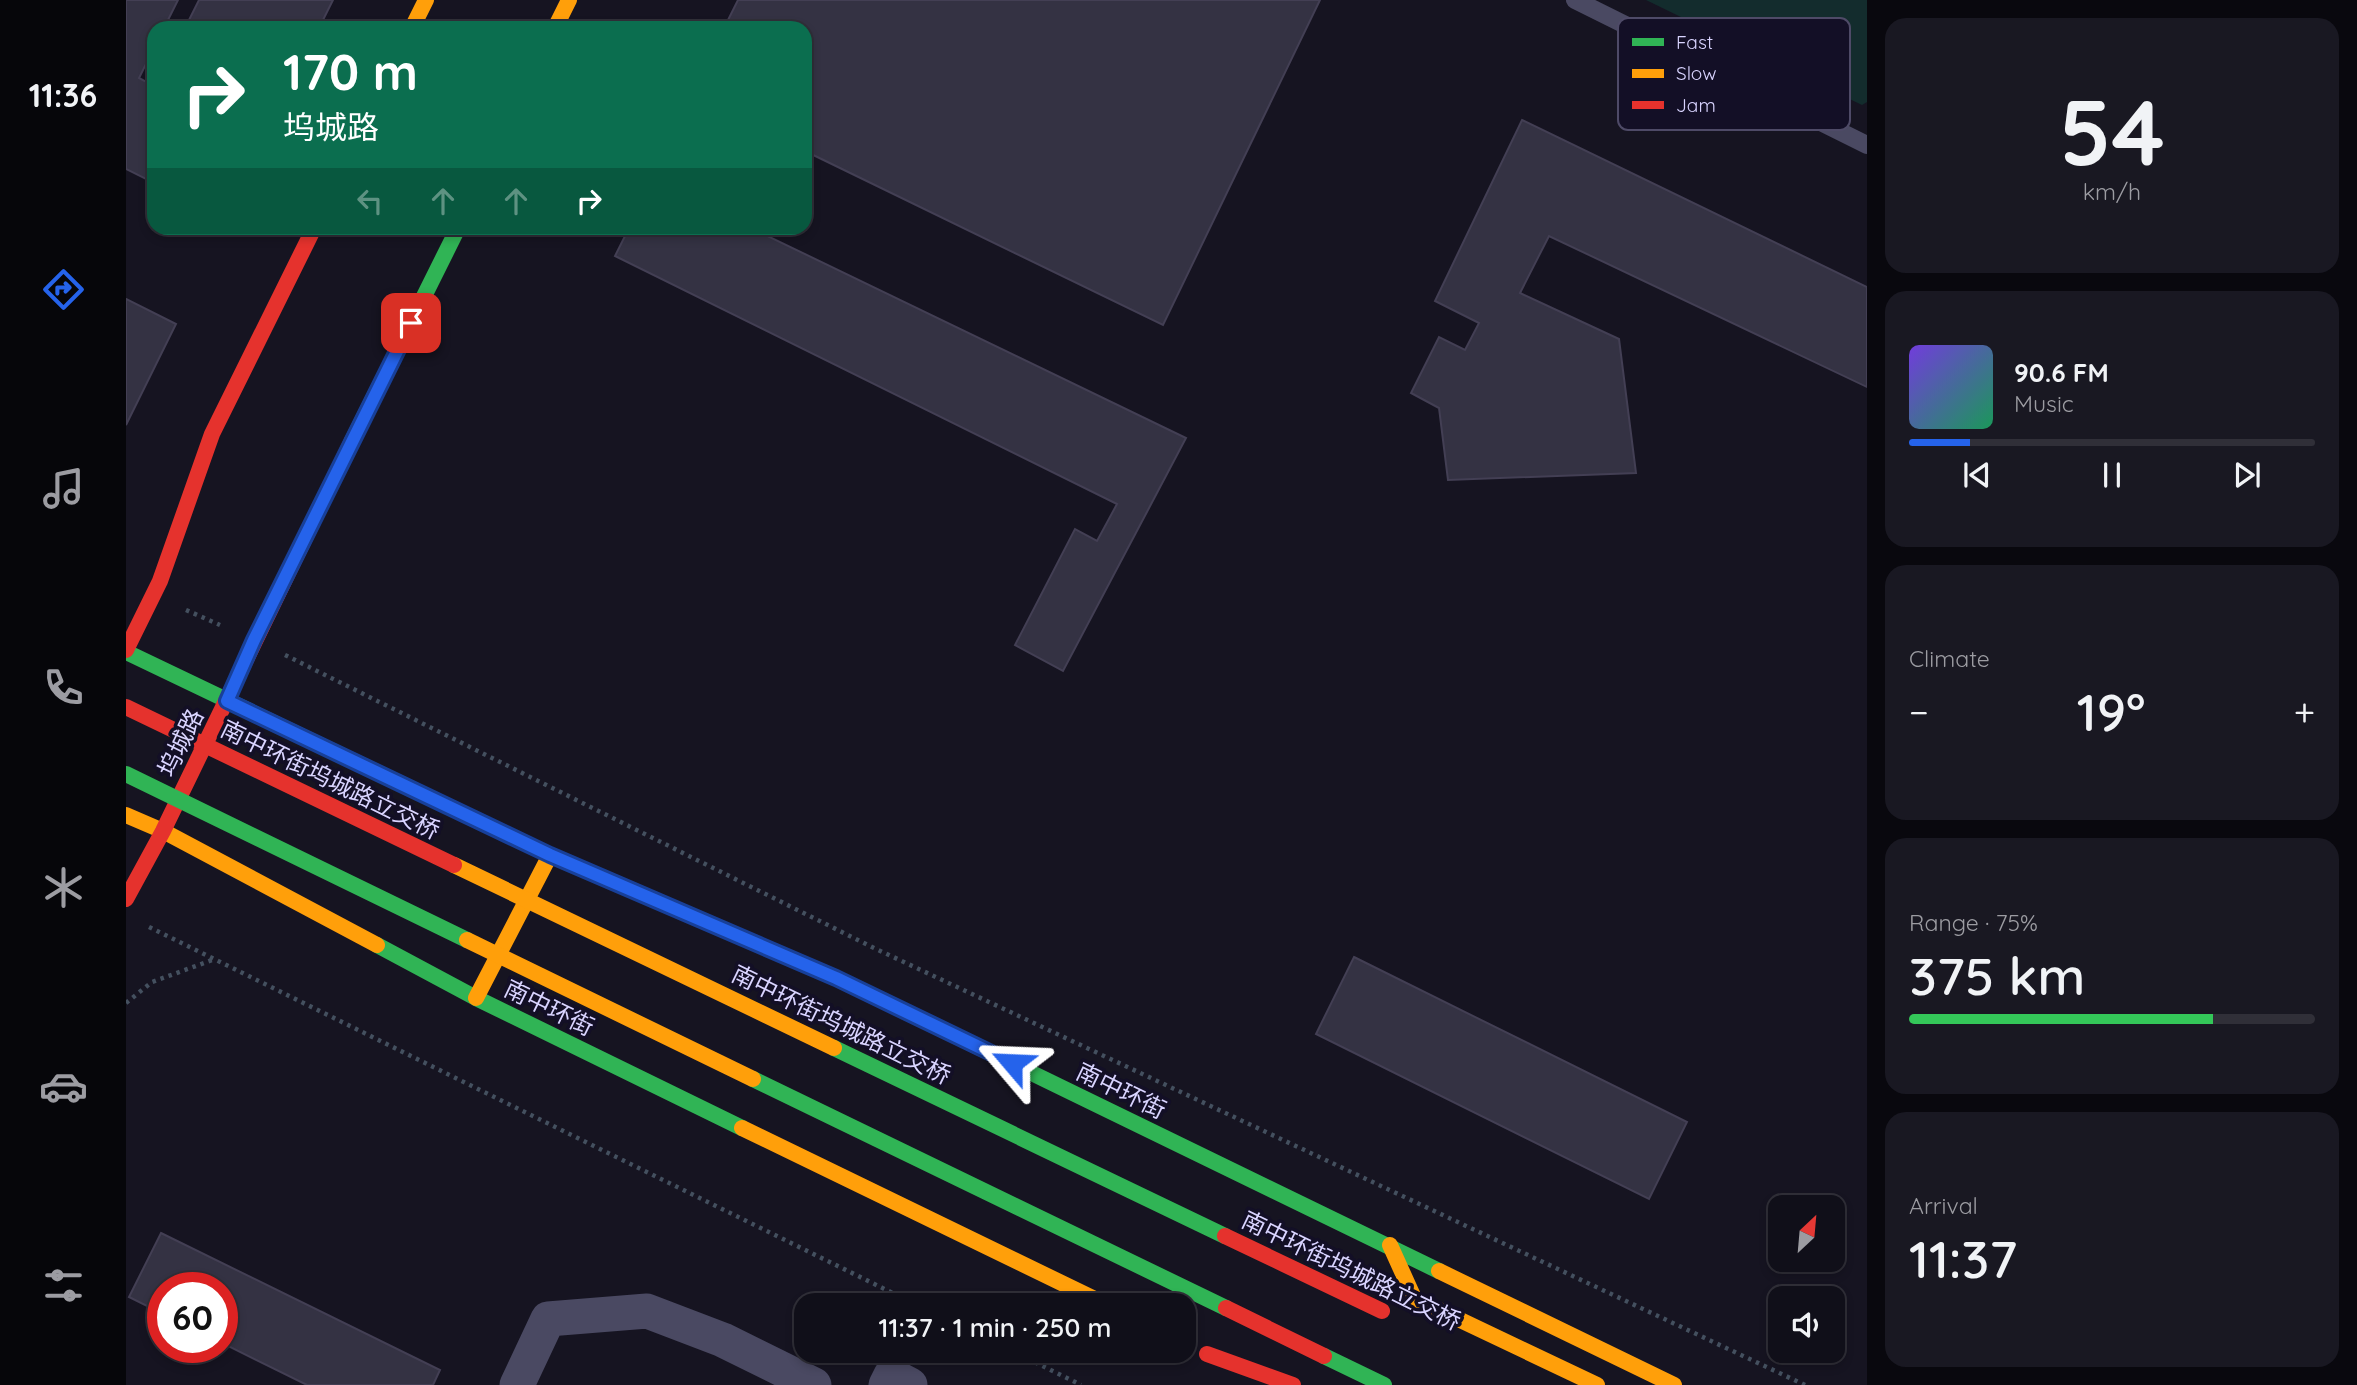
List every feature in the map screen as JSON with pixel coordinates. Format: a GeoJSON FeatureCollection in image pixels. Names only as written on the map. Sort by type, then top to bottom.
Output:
{"type":"FeatureCollection","features":[{"type":"Feature","properties":{"kind":"main road"},"geometry":{"type":"LineString","coordinates":[[415,21],[425,0]]}},
{"type":"Feature","properties":{"kind":"main road"},"geometry":{"type":"LineString","coordinates":[[558,21],[569,0]]}},
{"type":"Feature","properties":{"kind":"main road"},"geometry":{"type":"LineString","coordinates":[[126,651],[153,595],[212,434],[311,235]]}},
{"type":"Feature","properties":{"kind":"main road","name":"坞城路"},"geometry":{"type":"LineString","coordinates":[[126,899],[163,831],[254,640],[455,235]]}},
{"type":"Feature","properties":{"kind":"main road","name":"南中环街"},"geometry":{"type":"LineString","coordinates":[[126,651],[550,855],[836,978],[1674,1385]]}},
{"type":"Feature","properties":{"kind":"main road","name":"南中环街坞城路立交桥"},"geometry":{"type":"LineString","coordinates":[[126,707],[1388,1314]]}},
{"type":"Feature","properties":{"kind":"main road"},"geometry":{"type":"LineString","coordinates":[[126,774],[1384,1385]]}},
{"type":"Feature","properties":{"kind":"main road","name":"南中环街"},"geometry":{"type":"LineString","coordinates":[[126,814],[163,831],[476,998],[1082,1293]]}},
{"type":"Feature","properties":{"kind":"main road"},"geometry":{"type":"LineString","coordinates":[[476,998],[550,855]]}},
{"type":"Feature","properties":{"kind":"main road"},"geometry":{"type":"LineString","coordinates":[[1390,1245],[1414,1298],[1597,1385]]}},
{"type":"Feature","properties":{"kind":"main road"},"geometry":{"type":"LineString","coordinates":[[1261,1385],[1202,1351],[1293,1385]]}},
{"type":"Feature","properties":{"kind":"street"},"geometry":{"type":"LineString","coordinates":[[517,1385],[548,1319],[647,1311],[723,1340],[814,1385]]}},
{"type":"Feature","properties":{"kind":"street"},"geometry":{"type":"LineString","coordinates":[[886,1385],[891,1375],[910,1385]]}},
{"type":"Feature","properties":{"kind":"lane"},"geometry":{"type":"LineString","coordinates":[[1575,0],[1618,21]]}},
{"type":"Feature","properties":{"kind":"lane"},"geometry":{"type":"LineString","coordinates":[[1837,130],[1867,145]]}},
{"type":"Feature","properties":{"kind":"path"},"geometry":{"type":"LineString","coordinates":[[153,595],[254,640],[874,948],[1805,1385]]}},
{"type":"Feature","properties":{"kind":"path"},"geometry":{"type":"LineString","coordinates":[[137,922],[893,1293]]}},
{"type":"Feature","properties":{"kind":"path"},"geometry":{"type":"LineString","coordinates":[[126,1003],[152,982],[215,960]]}},
{"type":"Feature","properties":{"kind":"path"},"geometry":{"type":"LineString","coordinates":[[1036,1363],[1081,1385]]}},
{"type":"Feature","properties":{"kind":"green space"},"geometry":{"type":"Polygon","coordinates":[[[1646,0],[1867,0],[1867,102],[1862,105],[1850,99],[1850,18],[1683,18],[1646,0]]]}},
{"type":"Feature","properties":{"kind":"building"},"geometry":{"type":"Polygon","coordinates":[[[126,0],[178,0],[168,21],[147,21],[147,62],[139,78],[147,82],[147,180],[126,169],[126,0]]]}},
{"type":"Feature","properties":{"kind":"building"},"geometry":{"type":"Polygon","coordinates":[[[199,0],[333,0],[322,21],[188,21],[199,0]]]}},
{"type":"Feature","properties":{"kind":"building"},"geometry":{"type":"Polygon","coordinates":[[[738,0],[1320,0],[1163,325],[812,154],[812,21],[728,21],[738,0]]]}},
{"type":"Feature","properties":{"kind":"building"},"geometry":{"type":"Polygon","coordinates":[[[1522,120],[1867,287],[1867,387],[1549,236],[1520,293],[1619,339],[1636,473],[1448,480],[1439,408],[1411,393],[1439,337],[1465,350],[1479,323],[1435,301],[1522,120]]]}},
{"type":"Feature","properties":{"kind":"building"},"geometry":{"type":"Polygon","coordinates":[[[626,235],[766,235],[1186,438],[1063,671],[1015,645],[1075,529],[1097,541],[1117,504],[615,256],[626,235]]]}},
{"type":"Feature","properties":{"kind":"building"},"geometry":{"type":"Polygon","coordinates":[[[126,299],[176,324],[126,425],[126,299]]]}},
{"type":"Feature","properties":{"kind":"building"},"geometry":{"type":"Polygon","coordinates":[[[1354,957],[1687,1122],[1649,1199],[1316,1034],[1354,957]]]}},
{"type":"Feature","properties":{"kind":"building"},"geometry":{"type":"Polygon","coordinates":[[[161,1233],[440,1370],[433,1385],[307,1385],[238,1351],[238,1272],[147,1272],[147,1306],[129,1297],[161,1233]]]}},
{"type":"Feature","properties":{"kind":"traffic: fast"},"geometry":{"type":"LineString","coordinates":[[352,441],[455,235]]}},
{"type":"Feature","properties":{"kind":"traffic: fast"},"geometry":{"type":"LineString","coordinates":[[126,652],[550,855],[616,883]]}},
{"type":"Feature","properties":{"kind":"traffic: fast"},"geometry":{"type":"LineString","coordinates":[[126,774],[467,940]]}},
{"type":"Feature","properties":{"kind":"traffic: fast"},"geometry":{"type":"LineString","coordinates":[[377,945],[476,998],[742,1128]]}},
{"type":"Feature","properties":{"kind":"traffic: fast"},"geometry":{"type":"LineString","coordinates":[[834,1048],[1225,1236]]}},
{"type":"Feature","properties":{"kind":"traffic: fast"},"geometry":{"type":"LineString","coordinates":[[1003,1059],[1439,1271]]}},
{"type":"Feature","properties":{"kind":"traffic: fast"},"geometry":{"type":"LineString","coordinates":[[753,1079],[1226,1308]]}},
{"type":"Feature","properties":{"kind":"traffic: fast"},"geometry":{"type":"LineString","coordinates":[[1324,1356],[1384,1385]]}},
{"type":"Feature","properties":{"kind":"traffic: slow"},"geometry":{"type":"LineString","coordinates":[[416,21],[426,0]]}},
{"type":"Feature","properties":{"kind":"traffic: slow"},"geometry":{"type":"LineString","coordinates":[[558,21],[569,0]]}},
{"type":"Feature","properties":{"kind":"traffic: slow"},"geometry":{"type":"LineString","coordinates":[[126,815],[163,831],[377,945]]}},
{"type":"Feature","properties":{"kind":"traffic: slow"},"geometry":{"type":"LineString","coordinates":[[476,998],[550,855]]}},
{"type":"Feature","properties":{"kind":"traffic: slow"},"geometry":{"type":"LineString","coordinates":[[454,865],[834,1048]]}},
{"type":"Feature","properties":{"kind":"traffic: slow"},"geometry":{"type":"LineString","coordinates":[[467,940],[753,1079]]}},
{"type":"Feature","properties":{"kind":"traffic: slow"},"geometry":{"type":"LineString","coordinates":[[742,1128],[1082,1293]]}},
{"type":"Feature","properties":{"kind":"traffic: slow"},"geometry":{"type":"LineString","coordinates":[[1390,1245],[1414,1298],[1597,1385]]}},
{"type":"Feature","properties":{"kind":"traffic: slow"},"geometry":{"type":"LineString","coordinates":[[1439,1271],[1674,1385]]}},
{"type":"Feature","properties":{"kind":"traffic: jam"},"geometry":{"type":"LineString","coordinates":[[126,650],[160,581],[212,434],[311,235]]}},
{"type":"Feature","properties":{"kind":"traffic: jam"},"geometry":{"type":"LineString","coordinates":[[126,899],[163,831],[352,441]]}},
{"type":"Feature","properties":{"kind":"traffic: jam"},"geometry":{"type":"LineString","coordinates":[[126,707],[454,865]]}},
{"type":"Feature","properties":{"kind":"traffic: jam"},"geometry":{"type":"LineString","coordinates":[[616,883],[836,978],[1003,1059]]}},
{"type":"Feature","properties":{"kind":"traffic: jam"},"geometry":{"type":"LineString","coordinates":[[1225,1236],[1382,1311]]}},
{"type":"Feature","properties":{"kind":"traffic: jam"},"geometry":{"type":"LineString","coordinates":[[1226,1308],[1324,1356]]}},
{"type":"Feature","properties":{"kind":"traffic: jam"},"geometry":{"type":"LineString","coordinates":[[1207,1354],[1293,1385]]}},
{"type":"Feature","properties":{"kind":"route"},"geometry":{"type":"LineString","coordinates":[[411,323],[254,640],[227,701],[550,855],[836,978],[1012,1063]]}}]}
